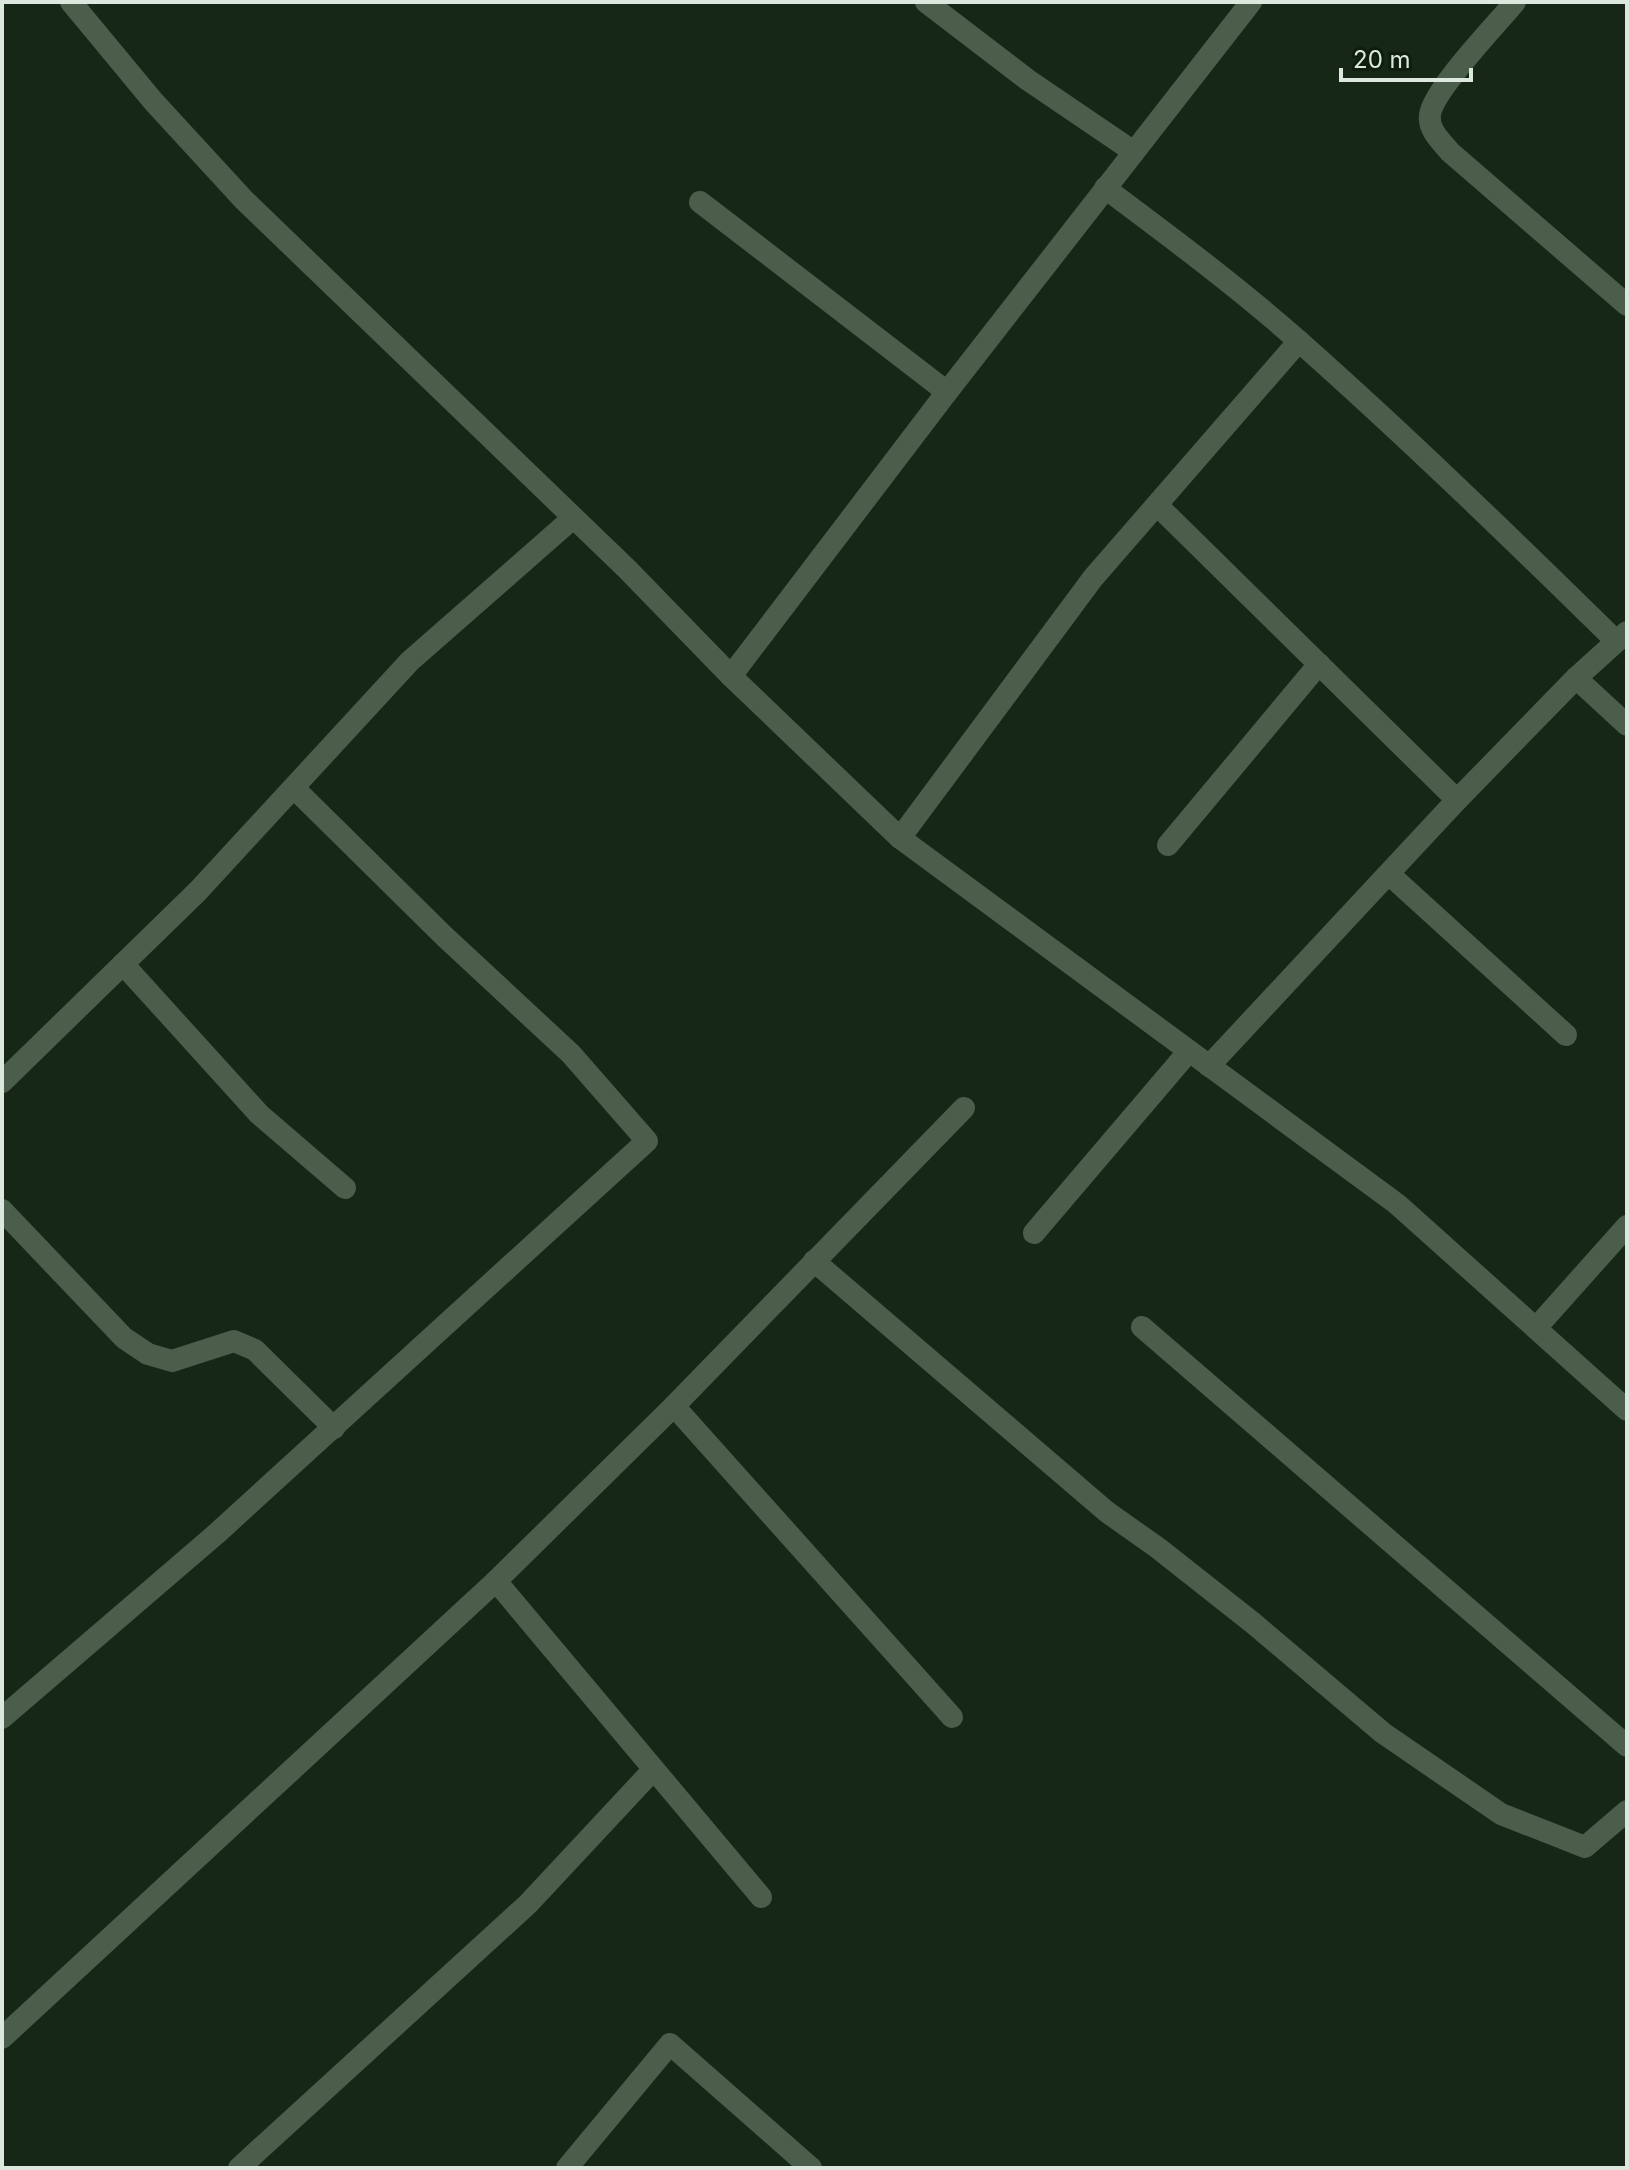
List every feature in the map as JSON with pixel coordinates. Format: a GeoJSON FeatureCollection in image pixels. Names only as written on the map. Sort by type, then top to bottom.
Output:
{"type":"FeatureCollection","features":[{"type":"Feature","properties":{"kind":"street"},"geometry":{"type":"LineString","coordinates":[[71,2],[153,101],[244,200],[627,569],[731,676],[900,838],[1397,1204],[1627,1410]]}},
{"type":"Feature","properties":{"kind":"street"},"geometry":{"type":"LineString","coordinates":[[926,2],[1028,80],[1134,152]]}},
{"type":"Feature","properties":{"kind":"street"},"geometry":{"type":"LineString","coordinates":[[731,676],[947,392],[1251,2]]}},
{"type":"Feature","properties":{"kind":"street"},"geometry":{"type":"LineString","coordinates":[[1515,2],[1437,96],[1430,115],[1433,132],[1450,152],[1627,305]]}},
{"type":"Feature","properties":{"kind":"street"},"geometry":{"type":"LineString","coordinates":[[1105,188],[1188,249],[1299,341],[1621,636],[1457,800],[1209,1066]]}},
{"type":"Feature","properties":{"kind":"street"},"geometry":{"type":"LineString","coordinates":[[700,202],[947,392]]}},
{"type":"Feature","properties":{"kind":"street"},"geometry":{"type":"LineString","coordinates":[[900,838],[1093,578],[1299,341]]}},
{"type":"Feature","properties":{"kind":"street"},"geometry":{"type":"LineString","coordinates":[[1158,506],[1457,800]]}},
{"type":"Feature","properties":{"kind":"street"},"geometry":{"type":"LineString","coordinates":[[2,1082],[198,891],[410,661],[573,518]]}},
{"type":"Feature","properties":{"kind":"street"},"geometry":{"type":"LineString","coordinates":[[1168,845],[1319,664]]}},
{"type":"Feature","properties":{"kind":"street"},"geometry":{"type":"LineString","coordinates":[[1576,678],[1627,725]]}},
{"type":"Feature","properties":{"kind":"street"},"geometry":{"type":"LineString","coordinates":[[2,1718],[215,1535],[647,1141],[571,1054],[444,936],[294,788]]}},
{"type":"Feature","properties":{"kind":"street"},"geometry":{"type":"LineString","coordinates":[[1390,875],[1566,1035]]}},
{"type":"Feature","properties":{"kind":"street"},"geometry":{"type":"LineString","coordinates":[[123,964],[259,1114],[345,1188]]}},
{"type":"Feature","properties":{"kind":"street"},"geometry":{"type":"LineString","coordinates":[[1034,1233],[1189,1051]]}},
{"type":"Feature","properties":{"kind":"street"},"geometry":{"type":"LineString","coordinates":[[2,2038],[496,1581],[674,1406],[964,1108]]}},
{"type":"Feature","properties":{"kind":"street"},"geometry":{"type":"LineString","coordinates":[[2,1210],[124,1338],[148,1354],[172,1361],[234,1341],[255,1350],[334,1428]]}},
{"type":"Feature","properties":{"kind":"street"},"geometry":{"type":"LineString","coordinates":[[1536,1328],[1627,1226]]}},
{"type":"Feature","properties":{"kind":"street"},"geometry":{"type":"LineString","coordinates":[[814,1261],[1107,1512],[1253,1623],[1383,1733],[1501,1814],[1585,1847],[1627,1811]]}},
{"type":"Feature","properties":{"kind":"street"},"geometry":{"type":"LineString","coordinates":[[1142,1327],[1627,1746]]}},
{"type":"Feature","properties":{"kind":"street"},"geometry":{"type":"LineString","coordinates":[[674,1406],[952,1717]]}},
{"type":"Feature","properties":{"kind":"street"},"geometry":{"type":"LineString","coordinates":[[496,1581],[761,1897]]}},
{"type":"Feature","properties":{"kind":"street"},"geometry":{"type":"LineString","coordinates":[[239,2168],[528,1904],[653,1770]]}},
{"type":"Feature","properties":{"kind":"street"},"geometry":{"type":"LineString","coordinates":[[567,2168],[670,2044],[811,2168]]}}]}
